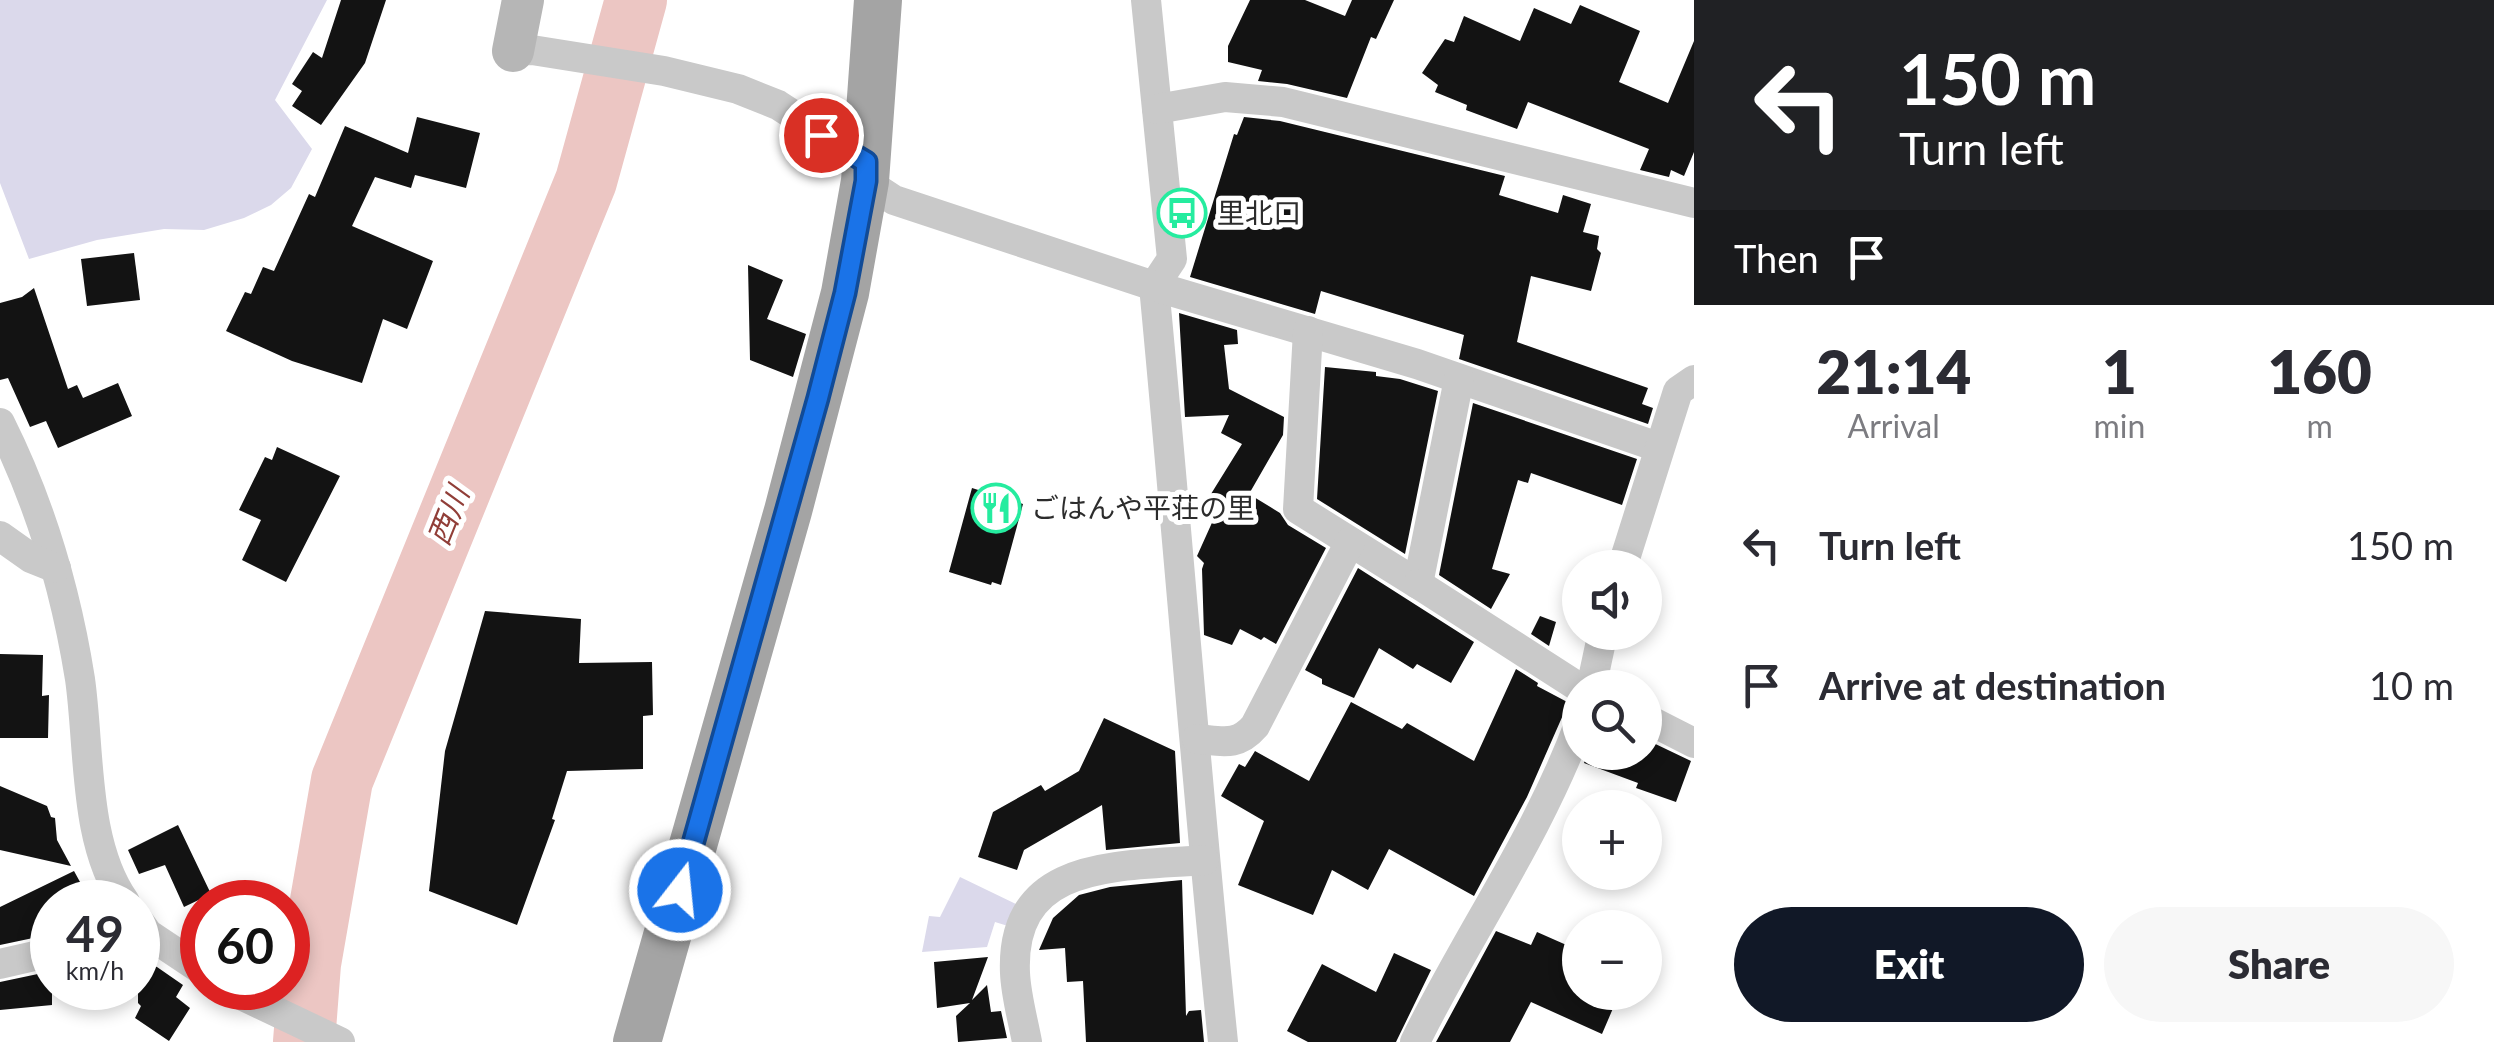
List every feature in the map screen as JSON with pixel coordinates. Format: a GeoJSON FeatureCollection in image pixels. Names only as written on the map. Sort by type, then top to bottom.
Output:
{"type":"FeatureCollection","features":[{"type":"Feature","properties":{"kind":"main road"},"geometry":{"type":"LineString","coordinates":[[523,0],[523,50]]}},
{"type":"Feature","properties":{"kind":"main road"},"geometry":{"type":"LineString","coordinates":[[638,1042],[845,293],[866,171],[878,0]]}},
{"type":"Feature","properties":{"kind":"street"},"geometry":{"type":"LineString","coordinates":[[1146,0],[1172,259],[1154,286],[1197,740],[1204,860],[1224,1042]]}},
{"type":"Feature","properties":{"kind":"street"},"geometry":{"type":"LineString","coordinates":[[523,50],[656,70],[738,90],[778,105],[866,171],[894,200],[1154,286],[1459,379],[1658,447]]}},
{"type":"Feature","properties":{"kind":"street"},"geometry":{"type":"LineString","coordinates":[[1157,110],[1225,97],[1283,102],[1694,203]]}},
{"type":"Feature","properties":{"kind":"street"},"geometry":{"type":"LineString","coordinates":[[1308,331],[1298,509],[1562,676]]}},
{"type":"Feature","properties":{"kind":"street"},"geometry":{"type":"LineString","coordinates":[[1418,584],[1459,379]]}},
{"type":"Feature","properties":{"kind":"street"},"geometry":{"type":"LineString","coordinates":[[1627,550],[1678,391],[1694,380]]}},
{"type":"Feature","properties":{"kind":"street"},"geometry":{"type":"LineString","coordinates":[[0,423],[23,469],[56,568],[80,678],[95,826],[113,880]]}},
{"type":"Feature","properties":{"kind":"street"},"geometry":{"type":"LineString","coordinates":[[0,536],[31,558],[56,568]]}},
{"type":"Feature","properties":{"kind":"street"},"geometry":{"type":"LineString","coordinates":[[1197,740],[1232,742],[1244,739],[1255,726],[1350,542]]}},
{"type":"Feature","properties":{"kind":"street"},"geometry":{"type":"LineString","coordinates":[[1662,727],[1694,743]]}},
{"type":"Feature","properties":{"kind":"street"},"geometry":{"type":"LineString","coordinates":[[1415,1042],[1496,893],[1514,868],[1563,770]]}},
{"type":"Feature","properties":{"kind":"street"},"geometry":{"type":"LineString","coordinates":[[1027,1042],[1015,974],[1018,933],[1032,904],[1058,882],[1100,868],[1204,860]]}},
{"type":"Feature","properties":{"kind":"street"},"geometry":{"type":"LineString","coordinates":[[0,964],[30,957]]}},
{"type":"Feature","properties":{"kind":"street"},"geometry":{"type":"LineString","coordinates":[[275,1010],[340,1042]]}},
{"type":"Feature","properties":{"kind":"shaded area"},"geometry":{"type":"Polygon","coordinates":[[[0,0],[327,0],[275,100],[312,149],[291,188],[271,205],[204,230],[164,229],[97,240],[29,259],[0,183],[0,0]]]}},
{"type":"Feature","properties":{"kind":"shaded area"},"geometry":{"type":"Polygon","coordinates":[[[960,877],[1018,905],[1008,926],[995,922],[987,947],[922,952],[929,916],[940,917],[960,877]]]}},
{"type":"Feature","properties":{"kind":"building"},"geometry":{"type":"Polygon","coordinates":[[[341,0],[386,0],[365,63],[321,125],[292,106],[302,91],[292,84],[313,52],[322,58],[341,0]]]}},
{"type":"Feature","properties":{"kind":"building"},"geometry":{"type":"Polygon","coordinates":[[[1250,0],[1305,0],[1345,16],[1352,0],[1394,0],[1376,39],[1371,37],[1347,98],[1258,81],[1262,70],[1228,62],[1228,46],[1250,0]]]}},
{"type":"Feature","properties":{"kind":"building"},"geometry":{"type":"Polygon","coordinates":[[[1580,5],[1640,31],[1619,82],[1668,103],[1694,41],[1694,152],[1684,176],[1671,170],[1669,177],[1640,170],[1649,149],[1528,102],[1517,129],[1466,110],[1467,105],[1435,92],[1438,85],[1422,73],[1445,39],[1454,42],[1464,16],[1520,41],[1534,8],[1571,24],[1580,5]]]}},
{"type":"Feature","properties":{"kind":"building"},"geometry":{"type":"Polygon","coordinates":[[[417,117],[480,133],[466,188],[415,175],[411,188],[375,177],[352,226],[433,261],[407,329],[383,319],[362,383],[292,361],[226,331],[245,292],[251,294],[263,267],[274,271],[309,194],[315,197],[345,126],[408,153],[417,117]]]}},
{"type":"Feature","properties":{"kind":"building"},"geometry":{"type":"Polygon","coordinates":[[[1244,117],[1280,121],[1505,176],[1499,195],[1558,213],[1563,195],[1591,204],[1583,232],[1599,236],[1597,249],[1601,253],[1591,291],[1531,276],[1517,342],[1648,388],[1642,404],[1653,408],[1648,424],[1459,359],[1464,335],[1321,291],[1315,314],[1190,277],[1234,134],[1237,135],[1244,117]]]}},
{"type":"Feature","properties":{"kind":"building"},"geometry":{"type":"Polygon","coordinates":[[[134,253],[140,300],[87,306],[81,259],[134,253]]]}},
{"type":"Feature","properties":{"kind":"building"},"geometry":{"type":"Polygon","coordinates":[[[748,265],[783,280],[767,319],[806,334],[793,377],[750,360],[748,265]]]}},
{"type":"Feature","properties":{"kind":"building"},"geometry":{"type":"Polygon","coordinates":[[[34,288],[68,389],[77,385],[83,398],[118,383],[132,416],[58,448],[46,421],[30,427],[8,378],[0,380],[0,303],[22,297],[34,288]]]}},
{"type":"Feature","properties":{"kind":"building"},"geometry":{"type":"Polygon","coordinates":[[[1179,313],[1237,330],[1238,344],[1224,345],[1229,389],[1284,417],[1283,435],[1249,494],[1326,548],[1276,644],[1240,629],[1232,645],[1204,635],[1204,563],[1197,556],[1215,516],[1208,512],[1211,507],[1206,502],[1242,444],[1221,433],[1229,415],[1185,417],[1179,313]]]}},
{"type":"Feature","properties":{"kind":"building"},"geometry":{"type":"Polygon","coordinates":[[[1325,367],[1376,372],[1376,376],[1438,391],[1405,554],[1317,499],[1325,367]]]}},
{"type":"Feature","properties":{"kind":"building"},"geometry":{"type":"Polygon","coordinates":[[[1473,403],[1637,459],[1622,505],[1531,473],[1528,483],[1518,480],[1492,569],[1510,574],[1491,609],[1439,575],[1473,403]]]}},
{"type":"Feature","properties":{"kind":"building"},"geometry":{"type":"Polygon","coordinates":[[[277,447],[340,476],[286,582],[242,560],[261,520],[239,510],[265,457],[272,460],[277,447]]]}},
{"type":"Feature","properties":{"kind":"building"},"geometry":{"type":"Polygon","coordinates":[[[972,488],[1023,504],[1001,585],[949,572],[972,488]]]}},
{"type":"Feature","properties":{"kind":"building"},"geometry":{"type":"Polygon","coordinates":[[[1358,568],[1474,642],[1451,683],[1417,664],[1413,669],[1379,648],[1354,698],[1322,684],[1322,679],[1305,670],[1358,568]]]}},
{"type":"Feature","properties":{"kind":"building"},"geometry":{"type":"Polygon","coordinates":[[[485,611],[581,619],[579,663],[652,662],[653,715],[643,716],[643,769],[567,771],[552,819],[555,820],[517,925],[429,891],[445,751],[485,611]]]}},
{"type":"Feature","properties":{"kind":"building"},"geometry":{"type":"Polygon","coordinates":[[[1540,616],[1556,622],[1549,646],[1531,634],[1540,616]]]}},
{"type":"Feature","properties":{"kind":"building"},"geometry":{"type":"Polygon","coordinates":[[[0,654],[43,655],[42,696],[49,695],[48,738],[0,738],[0,654]]]}},
{"type":"Feature","properties":{"kind":"building"},"geometry":{"type":"Polygon","coordinates":[[[1516,669],[1562,699],[1562,717],[1527,797],[1474,896],[1389,849],[1368,890],[1332,870],[1313,915],[1238,885],[1264,821],[1221,796],[1239,764],[1245,767],[1255,751],[1309,781],[1351,702],[1402,729],[1407,723],[1474,761],[1516,669]]]}},
{"type":"Feature","properties":{"kind":"building"},"geometry":{"type":"Polygon","coordinates":[[[1104,718],[1175,751],[1180,843],[1106,850],[1102,805],[1024,850],[1017,870],[978,857],[993,812],[1041,785],[1045,791],[1079,771],[1104,718]]]}},
{"type":"Feature","properties":{"kind":"building"},"geometry":{"type":"Polygon","coordinates":[[[1662,747],[1691,761],[1676,802],[1662,797],[1662,790],[1636,788],[1638,783],[1603,770],[1662,770],[1662,747]]]}},
{"type":"Feature","properties":{"kind":"building"},"geometry":{"type":"Polygon","coordinates":[[[0,786],[47,806],[55,818],[57,840],[71,866],[0,850],[0,786]]]}},
{"type":"Feature","properties":{"kind":"building"},"geometry":{"type":"Polygon","coordinates":[[[178,825],[204,880],[180,880],[180,898],[165,865],[139,874],[128,850],[178,825]]]}},
{"type":"Feature","properties":{"kind":"building"},"geometry":{"type":"Polygon","coordinates":[[[74,871],[79,880],[56,880],[74,871]]]}},
{"type":"Feature","properties":{"kind":"building"},"geometry":{"type":"Polygon","coordinates":[[[1182,880],[1186,1016],[1189,1011],[1201,1010],[1204,1042],[1086,1042],[1083,981],[1067,982],[1065,948],[1039,950],[1053,918],[1079,895],[1110,887],[1182,880]]]}},
{"type":"Feature","properties":{"kind":"building"},"geometry":{"type":"Polygon","coordinates":[[[30,892],[30,939],[0,945],[0,907],[30,892]]]}},
{"type":"Feature","properties":{"kind":"building"},"geometry":{"type":"Polygon","coordinates":[[[1496,931],[1531,945],[1537,932],[1562,943],[1562,1010],[1612,1010],[1602,1034],[1531,1002],[1510,1042],[1436,1042],[1496,931]]]}},
{"type":"Feature","properties":{"kind":"building"},"geometry":{"type":"Polygon","coordinates":[[[1394,953],[1431,970],[1396,1042],[1308,1042],[1287,1031],[1322,964],[1376,992],[1394,953]]]}},
{"type":"Feature","properties":{"kind":"building"},"geometry":{"type":"Polygon","coordinates":[[[988,957],[972,1000],[987,985],[991,1012],[1001,1011],[1007,1038],[958,1042],[956,1016],[970,1003],[937,1008],[934,962],[988,957]]]}},
{"type":"Feature","properties":{"kind":"building"},"geometry":{"type":"Polygon","coordinates":[[[160,969],[180,983],[176,997],[180,1010],[189,1010],[169,1041],[135,1018],[139,1010],[160,1010],[160,969]]]}},
{"type":"Feature","properties":{"kind":"building"},"geometry":{"type":"Polygon","coordinates":[[[30,976],[30,1007],[0,1010],[0,982],[30,976]]]}},
{"type":"Feature","properties":{"kind":"waterway","name":"西川"},"geometry":{"type":"LineString","coordinates":[[304,1042],[310,964],[342,780],[586,181],[636,0]]}},
{"type":"Feature","properties":{"kind":"place","name":"里北口"},"geometry":{"type":"Point","coordinates":[1182,213]}},
{"type":"Feature","properties":{"kind":"place","name":"ごはんや平荘の里"},"geometry":{"type":"Point","coordinates":[996,508]}},
{"type":"Feature","properties":{"kind":"route"},"geometry":{"type":"LineString","coordinates":[[680,890],[818,398],[845,293],[866,181],[866,162],[821,135]]}}]}
